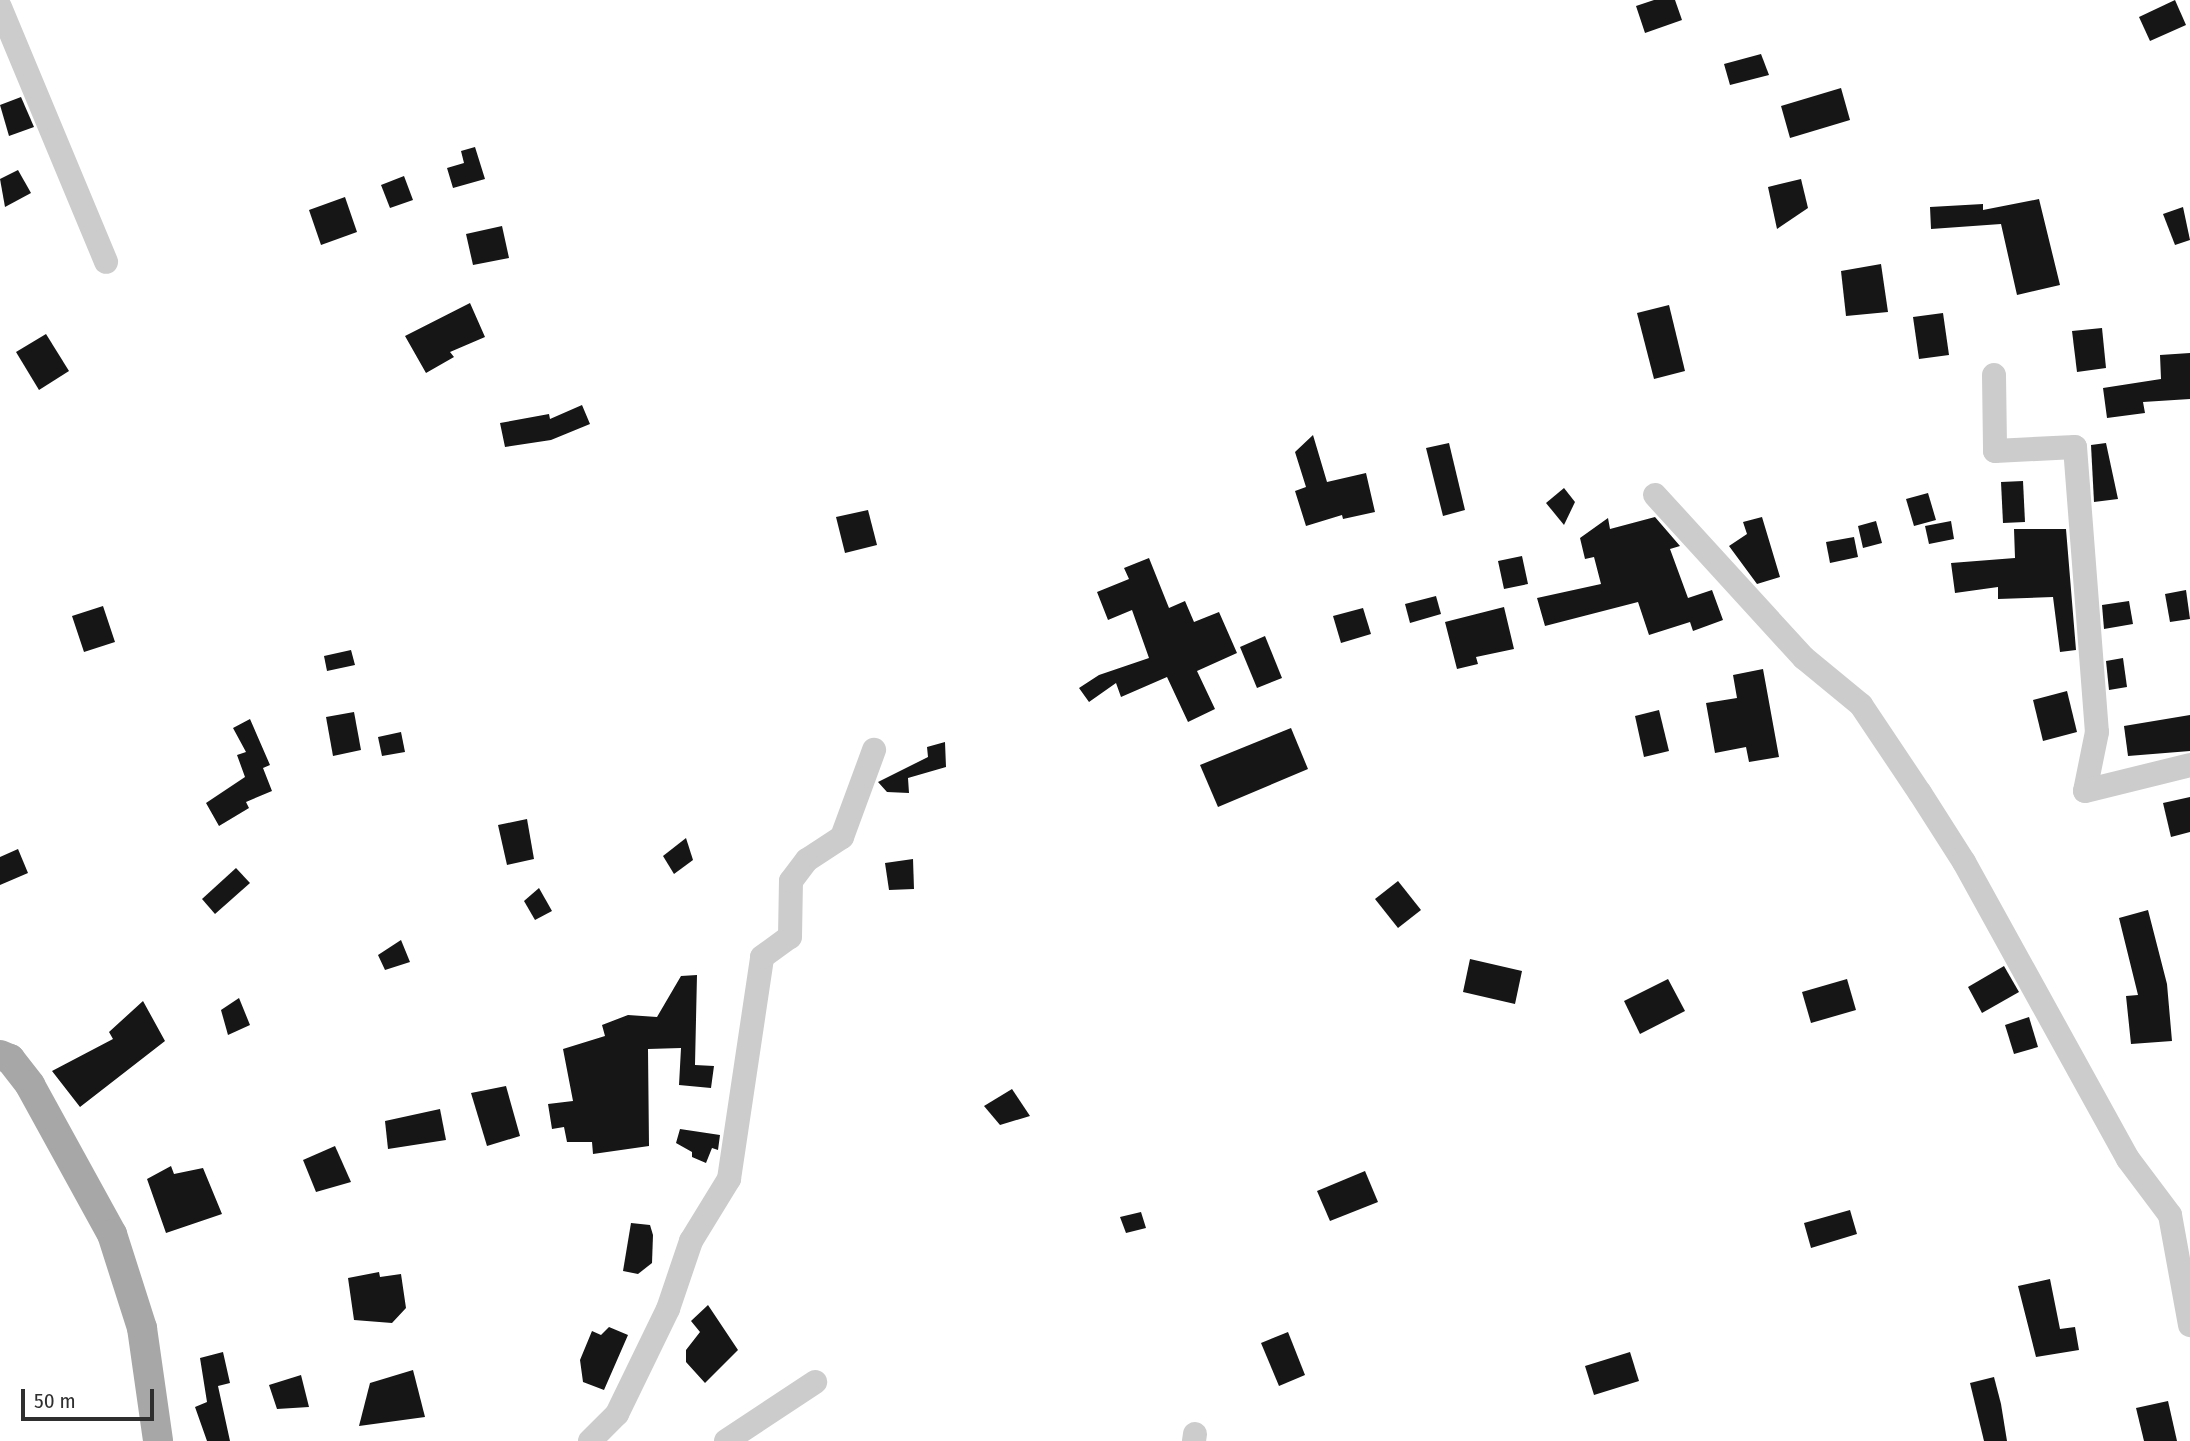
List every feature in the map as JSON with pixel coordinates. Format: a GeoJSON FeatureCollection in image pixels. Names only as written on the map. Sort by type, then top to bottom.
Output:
{"type":"FeatureCollection","features":[{"type":"Feature","properties":{"kind":"main road"},"geometry":{"type":"LineString","coordinates":[[0,1055],[10,1059],[30,1084],[112,1234],[142,1328],[158,1441]]}},
{"type":"Feature","properties":{"kind":"street"},"geometry":{"type":"LineString","coordinates":[[0,7],[106,262]]}},
{"type":"Feature","properties":{"kind":"street"},"geometry":{"type":"LineString","coordinates":[[1994,375],[1995,451],[2075,447],[2097,732],[2085,791],[2190,765]]}},
{"type":"Feature","properties":{"kind":"street"},"geometry":{"type":"LineString","coordinates":[[1655,495],[1804,657],[1861,705],[1942,827],[2127,1159],[2171,1214],[2190,1325]]}},
{"type":"Feature","properties":{"kind":"street"},"geometry":{"type":"LineString","coordinates":[[590,1441],[617,1414],[667,1309],[691,1241],[729,1179],[762,957],[790,937],[791,881],[807,860],[842,837],[874,750]]}},
{"type":"Feature","properties":{"kind":"street"},"geometry":{"type":"LineString","coordinates":[[726,1441],[815,1382]]}},
{"type":"Feature","properties":{"kind":"building"},"geometry":{"type":"Polygon","coordinates":[[[1654,0],[1675,0],[1682,20],[1645,33],[1636,6],[1654,0]]]}},
{"type":"Feature","properties":{"kind":"building"},"geometry":{"type":"Polygon","coordinates":[[[2175,0],[2186,25],[2150,41],[2139,17],[2175,0]]]}},
{"type":"Feature","properties":{"kind":"building"},"geometry":{"type":"Polygon","coordinates":[[[1761,54],[1769,75],[1730,85],[1724,64],[1761,54]]]}},
{"type":"Feature","properties":{"kind":"building"},"geometry":{"type":"Polygon","coordinates":[[[1841,88],[1850,120],[1790,138],[1781,106],[1841,88]]]}},
{"type":"Feature","properties":{"kind":"building"},"geometry":{"type":"Polygon","coordinates":[[[21,97],[34,127],[9,136],[0,105],[21,97]]]}},
{"type":"Feature","properties":{"kind":"building"},"geometry":{"type":"Polygon","coordinates":[[[475,147],[485,179],[453,188],[447,168],[464,163],[461,151],[475,147]]]}},
{"type":"Feature","properties":{"kind":"building"},"geometry":{"type":"Polygon","coordinates":[[[18,170],[31,193],[5,207],[0,179],[18,170]]]}},
{"type":"Feature","properties":{"kind":"building"},"geometry":{"type":"Polygon","coordinates":[[[404,176],[413,200],[390,208],[381,185],[404,176]]]}},
{"type":"Feature","properties":{"kind":"building"},"geometry":{"type":"Polygon","coordinates":[[[1801,179],[1808,208],[1777,229],[1768,187],[1801,179]]]}},
{"type":"Feature","properties":{"kind":"building"},"geometry":{"type":"Polygon","coordinates":[[[345,197],[357,232],[321,245],[309,210],[345,197]]]}},
{"type":"Feature","properties":{"kind":"building"},"geometry":{"type":"Polygon","coordinates":[[[2039,199],[2060,285],[2017,295],[2001,224],[1931,229],[1930,207],[1983,204],[1983,210],[2039,199]]]}},
{"type":"Feature","properties":{"kind":"building"},"geometry":{"type":"Polygon","coordinates":[[[2183,207],[2190,240],[2175,245],[2163,214],[2183,207]]]}},
{"type":"Feature","properties":{"kind":"building"},"geometry":{"type":"Polygon","coordinates":[[[502,226],[509,258],[473,265],[466,234],[502,226]]]}},
{"type":"Feature","properties":{"kind":"building"},"geometry":{"type":"Polygon","coordinates":[[[1881,264],[1888,312],[1846,316],[1841,271],[1881,264]]]}},
{"type":"Feature","properties":{"kind":"building"},"geometry":{"type":"Polygon","coordinates":[[[470,303],[485,337],[450,352],[454,357],[426,373],[405,336],[470,303]]]}},
{"type":"Feature","properties":{"kind":"building"},"geometry":{"type":"Polygon","coordinates":[[[1669,305],[1685,371],[1654,379],[1637,313],[1669,305]]]}},
{"type":"Feature","properties":{"kind":"building"},"geometry":{"type":"Polygon","coordinates":[[[1943,313],[1949,355],[1919,359],[1913,317],[1943,313]]]}},
{"type":"Feature","properties":{"kind":"building"},"geometry":{"type":"Polygon","coordinates":[[[2102,328],[2106,368],[2077,372],[2072,331],[2102,328]]]}},
{"type":"Feature","properties":{"kind":"building"},"geometry":{"type":"Polygon","coordinates":[[[46,334],[69,371],[39,390],[16,352],[46,334]]]}},
{"type":"Feature","properties":{"kind":"building"},"geometry":{"type":"Polygon","coordinates":[[[2190,353],[2190,399],[2143,402],[2145,413],[2107,418],[2103,388],[2161,379],[2160,355],[2190,353]]]}},
{"type":"Feature","properties":{"kind":"building"},"geometry":{"type":"Polygon","coordinates":[[[582,405],[590,424],[551,440],[505,447],[500,423],[549,414],[550,419],[582,405]]]}},
{"type":"Feature","properties":{"kind":"building"},"geometry":{"type":"Polygon","coordinates":[[[1313,435],[1327,482],[1366,473],[1375,512],[1343,519],[1342,515],[1306,526],[1295,491],[1306,487],[1295,452],[1313,435]]]}},
{"type":"Feature","properties":{"kind":"building"},"geometry":{"type":"Polygon","coordinates":[[[1449,443],[1465,510],[1443,516],[1426,448],[1449,443]]]}},
{"type":"Feature","properties":{"kind":"building"},"geometry":{"type":"Polygon","coordinates":[[[2106,443],[2118,499],[2094,502],[2091,445],[2106,443]]]}},
{"type":"Feature","properties":{"kind":"building"},"geometry":{"type":"Polygon","coordinates":[[[2023,481],[2025,522],[2003,523],[2001,482],[2023,481]]]}},
{"type":"Feature","properties":{"kind":"building"},"geometry":{"type":"Polygon","coordinates":[[[1564,488],[1575,502],[1564,525],[1546,503],[1564,488]]]}},
{"type":"Feature","properties":{"kind":"building"},"geometry":{"type":"Polygon","coordinates":[[[1928,493],[1936,520],[1914,526],[1906,499],[1928,493]]]}},
{"type":"Feature","properties":{"kind":"building"},"geometry":{"type":"Polygon","coordinates":[[[868,510],[877,545],[845,553],[836,517],[868,510]]]}},
{"type":"Feature","properties":{"kind":"building"},"geometry":{"type":"Polygon","coordinates":[[[1655,517],[1680,546],[1670,549],[1688,598],[1712,590],[1723,620],[1693,631],[1690,622],[1649,635],[1638,602],[1545,626],[1537,598],[1601,584],[1594,557],[1585,559],[1580,538],[1608,518],[1610,529],[1655,517]]]}},
{"type":"Feature","properties":{"kind":"building"},"geometry":{"type":"Polygon","coordinates":[[[1762,517],[1780,577],[1757,584],[1729,546],[1747,534],[1743,522],[1762,517]]]}},
{"type":"Feature","properties":{"kind":"building"},"geometry":{"type":"Polygon","coordinates":[[[1876,521],[1882,543],[1863,548],[1858,526],[1876,521]]]}},
{"type":"Feature","properties":{"kind":"building"},"geometry":{"type":"Polygon","coordinates":[[[1951,521],[1954,539],[1929,544],[1925,526],[1951,521]]]}},
{"type":"Feature","properties":{"kind":"building"},"geometry":{"type":"Polygon","coordinates":[[[2014,529],[2066,529],[2076,650],[2060,652],[2053,597],[1998,599],[1998,587],[1955,593],[1951,563],[2015,558],[2014,529]]]}},
{"type":"Feature","properties":{"kind":"building"},"geometry":{"type":"Polygon","coordinates":[[[1854,537],[1858,557],[1830,563],[1826,542],[1854,537]]]}},
{"type":"Feature","properties":{"kind":"building"},"geometry":{"type":"Polygon","coordinates":[[[1522,556],[1528,584],[1504,589],[1498,561],[1522,556]]]}},
{"type":"Feature","properties":{"kind":"building"},"geometry":{"type":"Polygon","coordinates":[[[1149,558],[1169,608],[1185,601],[1194,622],[1219,612],[1237,653],[1197,671],[1215,709],[1188,722],[1167,677],[1121,697],[1116,683],[1089,702],[1079,688],[1099,675],[1149,658],[1132,610],[1108,620],[1097,592],[1129,579],[1124,568],[1149,558]]]}},
{"type":"Feature","properties":{"kind":"building"},"geometry":{"type":"Polygon","coordinates":[[[2186,590],[2190,619],[2170,622],[2165,594],[2186,590]]]}},
{"type":"Feature","properties":{"kind":"building"},"geometry":{"type":"Polygon","coordinates":[[[1436,596],[1441,614],[1410,623],[1405,604],[1436,596]]]}},
{"type":"Feature","properties":{"kind":"building"},"geometry":{"type":"Polygon","coordinates":[[[2129,601],[2133,624],[2104,629],[2102,605],[2129,601]]]}},
{"type":"Feature","properties":{"kind":"building"},"geometry":{"type":"Polygon","coordinates":[[[103,606],[115,642],[84,652],[72,616],[103,606]]]}},
{"type":"Feature","properties":{"kind":"building"},"geometry":{"type":"Polygon","coordinates":[[[1504,607],[1514,649],[1476,657],[1478,664],[1457,669],[1445,622],[1504,607]]]}},
{"type":"Feature","properties":{"kind":"building"},"geometry":{"type":"Polygon","coordinates":[[[1363,608],[1371,634],[1341,643],[1333,616],[1363,608]]]}},
{"type":"Feature","properties":{"kind":"building"},"geometry":{"type":"Polygon","coordinates":[[[1265,636],[1282,678],[1257,688],[1240,647],[1265,636]]]}},
{"type":"Feature","properties":{"kind":"building"},"geometry":{"type":"Polygon","coordinates":[[[351,650],[355,665],[327,671],[324,656],[351,650]]]}},
{"type":"Feature","properties":{"kind":"building"},"geometry":{"type":"Polygon","coordinates":[[[2123,658],[2127,687],[2109,690],[2106,661],[2123,658]]]}},
{"type":"Feature","properties":{"kind":"building"},"geometry":{"type":"Polygon","coordinates":[[[1763,669],[1779,757],[1749,762],[1746,747],[1715,753],[1706,703],[1737,698],[1733,675],[1763,669]]]}},
{"type":"Feature","properties":{"kind":"building"},"geometry":{"type":"Polygon","coordinates":[[[2067,691],[2077,732],[2043,741],[2033,700],[2067,691]]]}},
{"type":"Feature","properties":{"kind":"building"},"geometry":{"type":"Polygon","coordinates":[[[1659,710],[1669,751],[1644,757],[1635,716],[1659,710]]]}},
{"type":"Feature","properties":{"kind":"building"},"geometry":{"type":"Polygon","coordinates":[[[354,712],[361,750],[333,756],[326,717],[354,712]]]}},
{"type":"Feature","properties":{"kind":"building"},"geometry":{"type":"Polygon","coordinates":[[[2190,715],[2190,751],[2128,756],[2124,726],[2190,715]]]}},
{"type":"Feature","properties":{"kind":"building"},"geometry":{"type":"Polygon","coordinates":[[[250,719],[270,765],[263,768],[272,791],[246,802],[249,808],[219,826],[206,803],[245,777],[237,755],[246,752],[233,728],[250,719]]]}},
{"type":"Feature","properties":{"kind":"building"},"geometry":{"type":"Polygon","coordinates":[[[1291,728],[1308,769],[1218,807],[1200,765],[1291,728]]]}},
{"type":"Feature","properties":{"kind":"building"},"geometry":{"type":"Polygon","coordinates":[[[401,732],[405,752],[382,756],[378,737],[401,732]]]}},
{"type":"Feature","properties":{"kind":"building"},"geometry":{"type":"Polygon","coordinates":[[[945,742],[946,767],[908,778],[909,793],[887,792],[878,782],[928,757],[927,747],[945,742]]]}},
{"type":"Feature","properties":{"kind":"building"},"geometry":{"type":"Polygon","coordinates":[[[2190,797],[2190,832],[2171,837],[2163,803],[2190,797]]]}},
{"type":"Feature","properties":{"kind":"building"},"geometry":{"type":"Polygon","coordinates":[[[527,819],[534,859],[507,865],[498,825],[527,819]]]}},
{"type":"Feature","properties":{"kind":"building"},"geometry":{"type":"Polygon","coordinates":[[[686,838],[693,860],[674,874],[663,856],[686,838]]]}},
{"type":"Feature","properties":{"kind":"building"},"geometry":{"type":"Polygon","coordinates":[[[18,849],[28,873],[0,885],[0,857],[18,849]]]}},
{"type":"Feature","properties":{"kind":"building"},"geometry":{"type":"Polygon","coordinates":[[[913,859],[914,889],[889,890],[885,863],[913,859]]]}},
{"type":"Feature","properties":{"kind":"building"},"geometry":{"type":"Polygon","coordinates":[[[236,868],[250,883],[215,914],[202,899],[236,868]]]}},
{"type":"Feature","properties":{"kind":"building"},"geometry":{"type":"Polygon","coordinates":[[[1398,881],[1421,910],[1398,928],[1375,899],[1398,881]]]}},
{"type":"Feature","properties":{"kind":"building"},"geometry":{"type":"Polygon","coordinates":[[[539,888],[552,911],[535,920],[524,901],[539,888]]]}},
{"type":"Feature","properties":{"kind":"building"},"geometry":{"type":"Polygon","coordinates":[[[2148,910],[2167,984],[2172,1041],[2131,1044],[2126,996],[2138,995],[2119,918],[2148,910]]]}},
{"type":"Feature","properties":{"kind":"building"},"geometry":{"type":"Polygon","coordinates":[[[401,940],[410,962],[385,970],[378,955],[401,940]]]}},
{"type":"Feature","properties":{"kind":"building"},"geometry":{"type":"Polygon","coordinates":[[[1470,959],[1522,971],[1515,1004],[1463,992],[1470,959]]]}},
{"type":"Feature","properties":{"kind":"building"},"geometry":{"type":"Polygon","coordinates":[[[2004,966],[2019,992],[1982,1013],[1968,987],[2004,966]]]}},
{"type":"Feature","properties":{"kind":"building"},"geometry":{"type":"Polygon","coordinates":[[[697,975],[695,1065],[714,1066],[711,1088],[679,1085],[681,1048],[648,1049],[649,1146],[593,1154],[592,1142],[567,1142],[564,1127],[552,1129],[548,1104],[573,1101],[563,1049],[605,1036],[602,1025],[628,1015],[657,1017],[681,976],[697,975]]]}},
{"type":"Feature","properties":{"kind":"building"},"geometry":{"type":"Polygon","coordinates":[[[1668,979],[1685,1011],[1640,1034],[1624,1001],[1668,979]]]}},
{"type":"Feature","properties":{"kind":"building"},"geometry":{"type":"Polygon","coordinates":[[[1847,979],[1856,1010],[1811,1023],[1802,992],[1847,979]]]}},
{"type":"Feature","properties":{"kind":"building"},"geometry":{"type":"Polygon","coordinates":[[[239,998],[250,1025],[228,1035],[221,1010],[239,998]]]}},
{"type":"Feature","properties":{"kind":"building"},"geometry":{"type":"Polygon","coordinates":[[[143,1001],[165,1041],[80,1107],[52,1071],[113,1039],[109,1032],[143,1001]]]}},
{"type":"Feature","properties":{"kind":"building"},"geometry":{"type":"Polygon","coordinates":[[[2029,1017],[2038,1047],[2014,1054],[2005,1025],[2029,1017]]]}},
{"type":"Feature","properties":{"kind":"building"},"geometry":{"type":"Polygon","coordinates":[[[506,1086],[520,1136],[487,1146],[471,1093],[506,1086]]]}},
{"type":"Feature","properties":{"kind":"building"},"geometry":{"type":"Polygon","coordinates":[[[1012,1089],[1030,1116],[1000,1125],[984,1106],[1012,1089]]]}},
{"type":"Feature","properties":{"kind":"building"},"geometry":{"type":"Polygon","coordinates":[[[440,1109],[446,1140],[388,1149],[385,1121],[440,1109]]]}},
{"type":"Feature","properties":{"kind":"building"},"geometry":{"type":"Polygon","coordinates":[[[680,1129],[720,1135],[718,1150],[712,1148],[706,1163],[692,1157],[692,1152],[676,1143],[680,1129]]]}},
{"type":"Feature","properties":{"kind":"building"},"geometry":{"type":"Polygon","coordinates":[[[335,1146],[351,1182],[316,1192],[303,1160],[335,1146]]]}},
{"type":"Feature","properties":{"kind":"building"},"geometry":{"type":"Polygon","coordinates":[[[171,1166],[174,1174],[203,1168],[222,1214],[166,1233],[147,1179],[171,1166]]]}},
{"type":"Feature","properties":{"kind":"building"},"geometry":{"type":"Polygon","coordinates":[[[1365,1171],[1378,1202],[1330,1221],[1317,1191],[1365,1171]]]}},
{"type":"Feature","properties":{"kind":"building"},"geometry":{"type":"Polygon","coordinates":[[[1850,1210],[1857,1234],[1811,1248],[1804,1223],[1850,1210]]]}},
{"type":"Feature","properties":{"kind":"building"},"geometry":{"type":"Polygon","coordinates":[[[1141,1212],[1146,1228],[1126,1233],[1120,1217],[1141,1212]]]}},
{"type":"Feature","properties":{"kind":"building"},"geometry":{"type":"Polygon","coordinates":[[[631,1223],[650,1225],[653,1235],[652,1263],[638,1274],[623,1271],[631,1223]]]}},
{"type":"Feature","properties":{"kind":"building"},"geometry":{"type":"Polygon","coordinates":[[[379,1272],[380,1277],[401,1274],[406,1308],[392,1323],[354,1320],[348,1278],[379,1272]]]}},
{"type":"Feature","properties":{"kind":"building"},"geometry":{"type":"Polygon","coordinates":[[[2050,1279],[2060,1329],[2075,1327],[2079,1350],[2036,1357],[2018,1286],[2050,1279]]]}},
{"type":"Feature","properties":{"kind":"building"},"geometry":{"type":"Polygon","coordinates":[[[708,1305],[738,1350],[705,1383],[686,1362],[686,1350],[700,1332],[691,1321],[708,1305]]]}},
{"type":"Feature","properties":{"kind":"building"},"geometry":{"type":"Polygon","coordinates":[[[609,1327],[628,1335],[604,1390],[583,1382],[580,1360],[592,1331],[601,1335],[609,1327]]]}},
{"type":"Feature","properties":{"kind":"building"},"geometry":{"type":"Polygon","coordinates":[[[1288,1332],[1305,1375],[1279,1386],[1261,1343],[1288,1332]]]}},
{"type":"Feature","properties":{"kind":"building"},"geometry":{"type":"Polygon","coordinates":[[[223,1352],[230,1383],[218,1386],[230,1441],[207,1441],[195,1407],[207,1402],[200,1358],[223,1352]]]}},
{"type":"Feature","properties":{"kind":"building"},"geometry":{"type":"Polygon","coordinates":[[[1630,1352],[1639,1381],[1594,1395],[1585,1366],[1630,1352]]]}},
{"type":"Feature","properties":{"kind":"building"},"geometry":{"type":"Polygon","coordinates":[[[413,1370],[425,1417],[359,1426],[370,1383],[413,1370]]]}},
{"type":"Feature","properties":{"kind":"building"},"geometry":{"type":"Polygon","coordinates":[[[301,1375],[309,1407],[277,1409],[269,1385],[301,1375]]]}},
{"type":"Feature","properties":{"kind":"building"},"geometry":{"type":"Polygon","coordinates":[[[1994,1377],[2007,1441],[1984,1441],[1970,1383],[1994,1377]]]}},
{"type":"Feature","properties":{"kind":"building"},"geometry":{"type":"Polygon","coordinates":[[[2168,1401],[2177,1441],[2144,1441],[2136,1408],[2168,1401]]]}}]}
